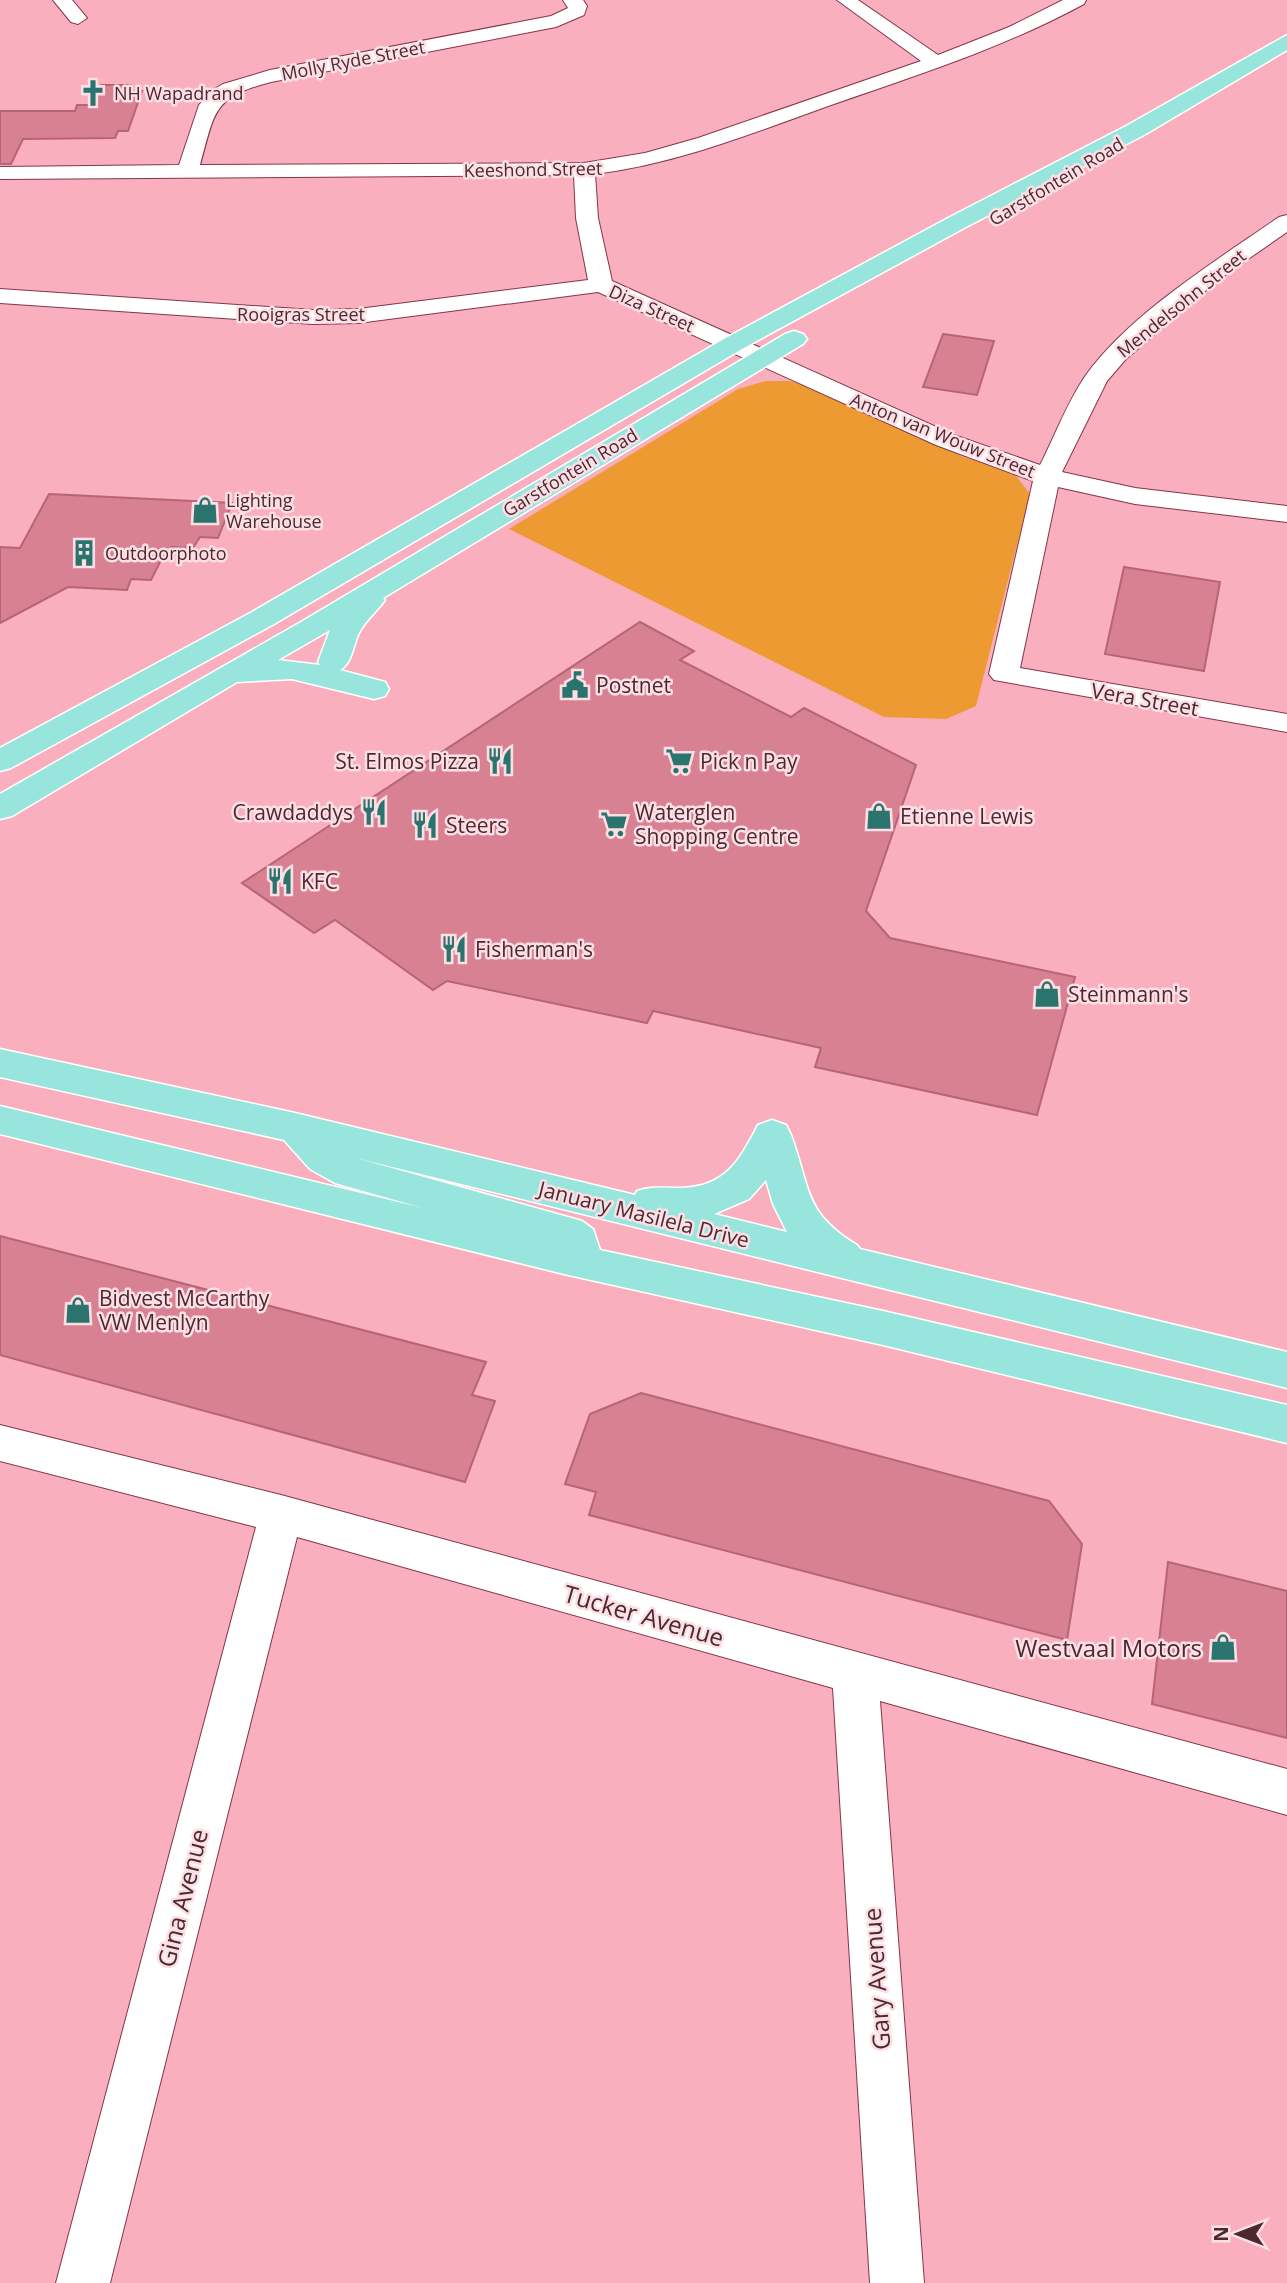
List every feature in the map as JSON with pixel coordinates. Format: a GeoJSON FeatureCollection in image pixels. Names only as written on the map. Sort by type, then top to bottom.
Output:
{"type":"FeatureCollection","features":[{"type":"Feature","properties":{"kind":"main road","name":"Garstfontein Road"},"geometry":{"type":"LineString","coordinates":[[0,761],[263,618],[733,344],[958,222],[1136,130],[1287,41]]}},
{"type":"Feature","properties":{"kind":"main road","name":"Garstfontein Road"},"geometry":{"type":"LineString","coordinates":[[843,310],[1119,144],[1136,130]]}},
{"type":"Feature","properties":{"kind":"main road","name":"Garstfontein Road"},"geometry":{"type":"LineString","coordinates":[[0,808],[294,638],[809,331]]}},
{"type":"Feature","properties":{"kind":"main road"},"geometry":{"type":"LineString","coordinates":[[333,662],[346,628],[386,582]]}},
{"type":"Feature","properties":{"kind":"main road"},"geometry":{"type":"LineString","coordinates":[[209,685],[248,672],[292,670],[374,689]]}},
{"type":"Feature","properties":{"kind":"main road","name":"January Masilela Drive"},"geometry":{"type":"LineString","coordinates":[[0,1063],[295,1128],[872,1271],[1287,1370]]}},
{"type":"Feature","properties":{"kind":"main road"},"geometry":{"type":"LineString","coordinates":[[0,1120],[581,1262],[883,1328],[1287,1424]]}},
{"type":"Feature","properties":{"kind":"main road"},"geometry":{"type":"LineString","coordinates":[[295,1128],[324,1158],[349,1171],[568,1231],[579,1240],[581,1262]]}},
{"type":"Feature","properties":{"kind":"main road"},"geometry":{"type":"LineString","coordinates":[[534,1187],[658,1203],[699,1202],[721,1196],[736,1187],[745,1179],[770,1139],[801,1224],[822,1246],[872,1271]]}},
{"type":"Feature","properties":{"kind":"main road"},"geometry":{"type":"LineString","coordinates":[[741,1238],[765,1268],[785,1283],[883,1328]]}},
{"type":"Feature","properties":{"kind":"street"},"geometry":{"type":"LineString","coordinates":[[62,0],[78,18]]}},
{"type":"Feature","properties":{"kind":"street"},"geometry":{"type":"LineString","coordinates":[[846,0],[935,62]]}},
{"type":"Feature","properties":{"kind":"street","name":"Keeshond Street"},"geometry":{"type":"LineString","coordinates":[[0,173],[583,169],[643,160],[1009,35],[1077,0]]}},
{"type":"Feature","properties":{"kind":"street","name":"Molly Ryde Street"},"geometry":{"type":"LineString","coordinates":[[188,170],[209,105],[220,91],[238,83],[556,21],[572,7]]}},
{"type":"Feature","properties":{"kind":"street","name":"Diza Street"},"geometry":{"type":"LineString","coordinates":[[583,169],[587,218],[601,285],[733,344]]}},
{"type":"Feature","properties":{"kind":"street","name":"Mendelsohn Street"},"geometry":{"type":"LineString","coordinates":[[1004,674],[1047,477],[1088,392],[1117,354],[1210,275],[1287,222]]}},
{"type":"Feature","properties":{"kind":"street","name":"Rooigras Street"},"geometry":{"type":"LineString","coordinates":[[0,296],[262,316],[324,317],[372,314],[601,285]]}},
{"type":"Feature","properties":{"kind":"street","name":"Anton van Wouw Street"},"geometry":{"type":"LineString","coordinates":[[733,344],[945,440],[1047,477],[1136,496],[1287,514]]}},
{"type":"Feature","properties":{"kind":"street","name":"Vera Street"},"geometry":{"type":"LineString","coordinates":[[1004,674],[1287,723]]}},
{"type":"Feature","properties":{"kind":"street","name":"Tucker Avenue"},"geometry":{"type":"LineString","coordinates":[[0,1443],[281,1514],[1287,1792]]}},
{"type":"Feature","properties":{"kind":"street","name":"Gina Avenue"},"geometry":{"type":"LineString","coordinates":[[83,2283],[281,1514]]}},
{"type":"Feature","properties":{"kind":"street","name":"Gary Avenue"},"geometry":{"type":"LineString","coordinates":[[855,1674],[897,2283]]}},
{"type":"Feature","properties":{"kind":"shaded area"},"geometry":{"type":"Polygon","coordinates":[[[766,381],[790,381],[815,389],[964,457],[1014,473],[1030,494],[976,706],[946,719],[884,717],[509,529],[738,389],[766,381]]]}},
{"type":"Feature","properties":{"kind":"building"},"geometry":{"type":"Polygon","coordinates":[[[101,85],[131,85],[129,91],[142,91],[128,131],[118,131],[115,138],[23,139],[11,164],[0,164],[0,111],[75,111],[77,105],[92,105],[101,85]]]}},
{"type":"Feature","properties":{"kind":"building"},"geometry":{"type":"Polygon","coordinates":[[[943,334],[994,341],[977,395],[923,387],[943,334]]]}},
{"type":"Feature","properties":{"kind":"building","name":"Outdoorphoto"},"geometry":{"type":"Polygon","coordinates":[[[49,494],[232,503],[218,538],[200,537],[193,548],[171,547],[151,580],[131,579],[127,590],[68,587],[0,623],[0,547],[20,548],[49,494]]]}},
{"type":"Feature","properties":{"kind":"building"},"geometry":{"type":"Polygon","coordinates":[[[1124,567],[1220,582],[1204,671],[1105,654],[1124,567]]]}},
{"type":"Feature","properties":{"kind":"building","name":"Waterglen Shopping Centre"},"geometry":{"type":"Polygon","coordinates":[[[640,622],[694,651],[680,660],[791,717],[804,708],[916,765],[866,911],[890,938],[1075,977],[1037,1115],[815,1067],[821,1048],[653,1011],[647,1023],[447,981],[433,990],[335,920],[314,933],[242,883],[640,622]]]}},
{"type":"Feature","properties":{"kind":"building"},"geometry":{"type":"Polygon","coordinates":[[[0,1236],[486,1362],[472,1395],[495,1401],[465,1482],[0,1355],[0,1236]]]}},
{"type":"Feature","properties":{"kind":"building"},"geometry":{"type":"Polygon","coordinates":[[[641,1393],[1049,1501],[1082,1544],[1067,1640],[589,1515],[596,1492],[565,1484],[590,1414],[641,1393]]]}},
{"type":"Feature","properties":{"kind":"building","name":"Westvaal Motors"},"geometry":{"type":"Polygon","coordinates":[[[1168,1562],[1287,1591],[1287,1738],[1152,1704],[1168,1562]]]}},
{"type":"Feature","properties":{"kind":"place","name":"NH Wapadrand"},"geometry":{"type":"Point","coordinates":[93,93]}},
{"type":"Feature","properties":{"kind":"place","name":"Lighting Warehouse"},"geometry":{"type":"Point","coordinates":[205,510]}},
{"type":"Feature","properties":{"kind":"place","name":"Outdoorphoto"},"geometry":{"type":"Point","coordinates":[84,553]}},
{"type":"Feature","properties":{"kind":"place","name":"Postnet"},"geometry":{"type":"Point","coordinates":[575,685]}},
{"type":"Feature","properties":{"kind":"place","name":"St. Elmos Pizza"},"geometry":{"type":"Point","coordinates":[500,761]}},
{"type":"Feature","properties":{"kind":"place","name":"Pick n Pay"},"geometry":{"type":"Point","coordinates":[679,761]}},
{"type":"Feature","properties":{"kind":"place","name":"Crawdaddys"},"geometry":{"type":"Point","coordinates":[374,812]}},
{"type":"Feature","properties":{"kind":"place","name":"Etienne Lewis"},"geometry":{"type":"Point","coordinates":[879,816]}},
{"type":"Feature","properties":{"kind":"place","name":"Waterglen Shopping Centre"},"geometry":{"type":"Point","coordinates":[614,824]}},
{"type":"Feature","properties":{"kind":"place","name":"Steers"},"geometry":{"type":"Point","coordinates":[425,825]}},
{"type":"Feature","properties":{"kind":"place","name":"KFC"},"geometry":{"type":"Point","coordinates":[280,881]}},
{"type":"Feature","properties":{"kind":"place","name":"Fisherman's"},"geometry":{"type":"Point","coordinates":[454,949]}},
{"type":"Feature","properties":{"kind":"place","name":"Steinmann's"},"geometry":{"type":"Point","coordinates":[1047,994]}},
{"type":"Feature","properties":{"kind":"place","name":"Bidvest McCarthy VW Menlyn"},"geometry":{"type":"Point","coordinates":[78,1310]}},
{"type":"Feature","properties":{"kind":"place","name":"Westvaal Motors"},"geometry":{"type":"Point","coordinates":[1223,1647]}}]}
